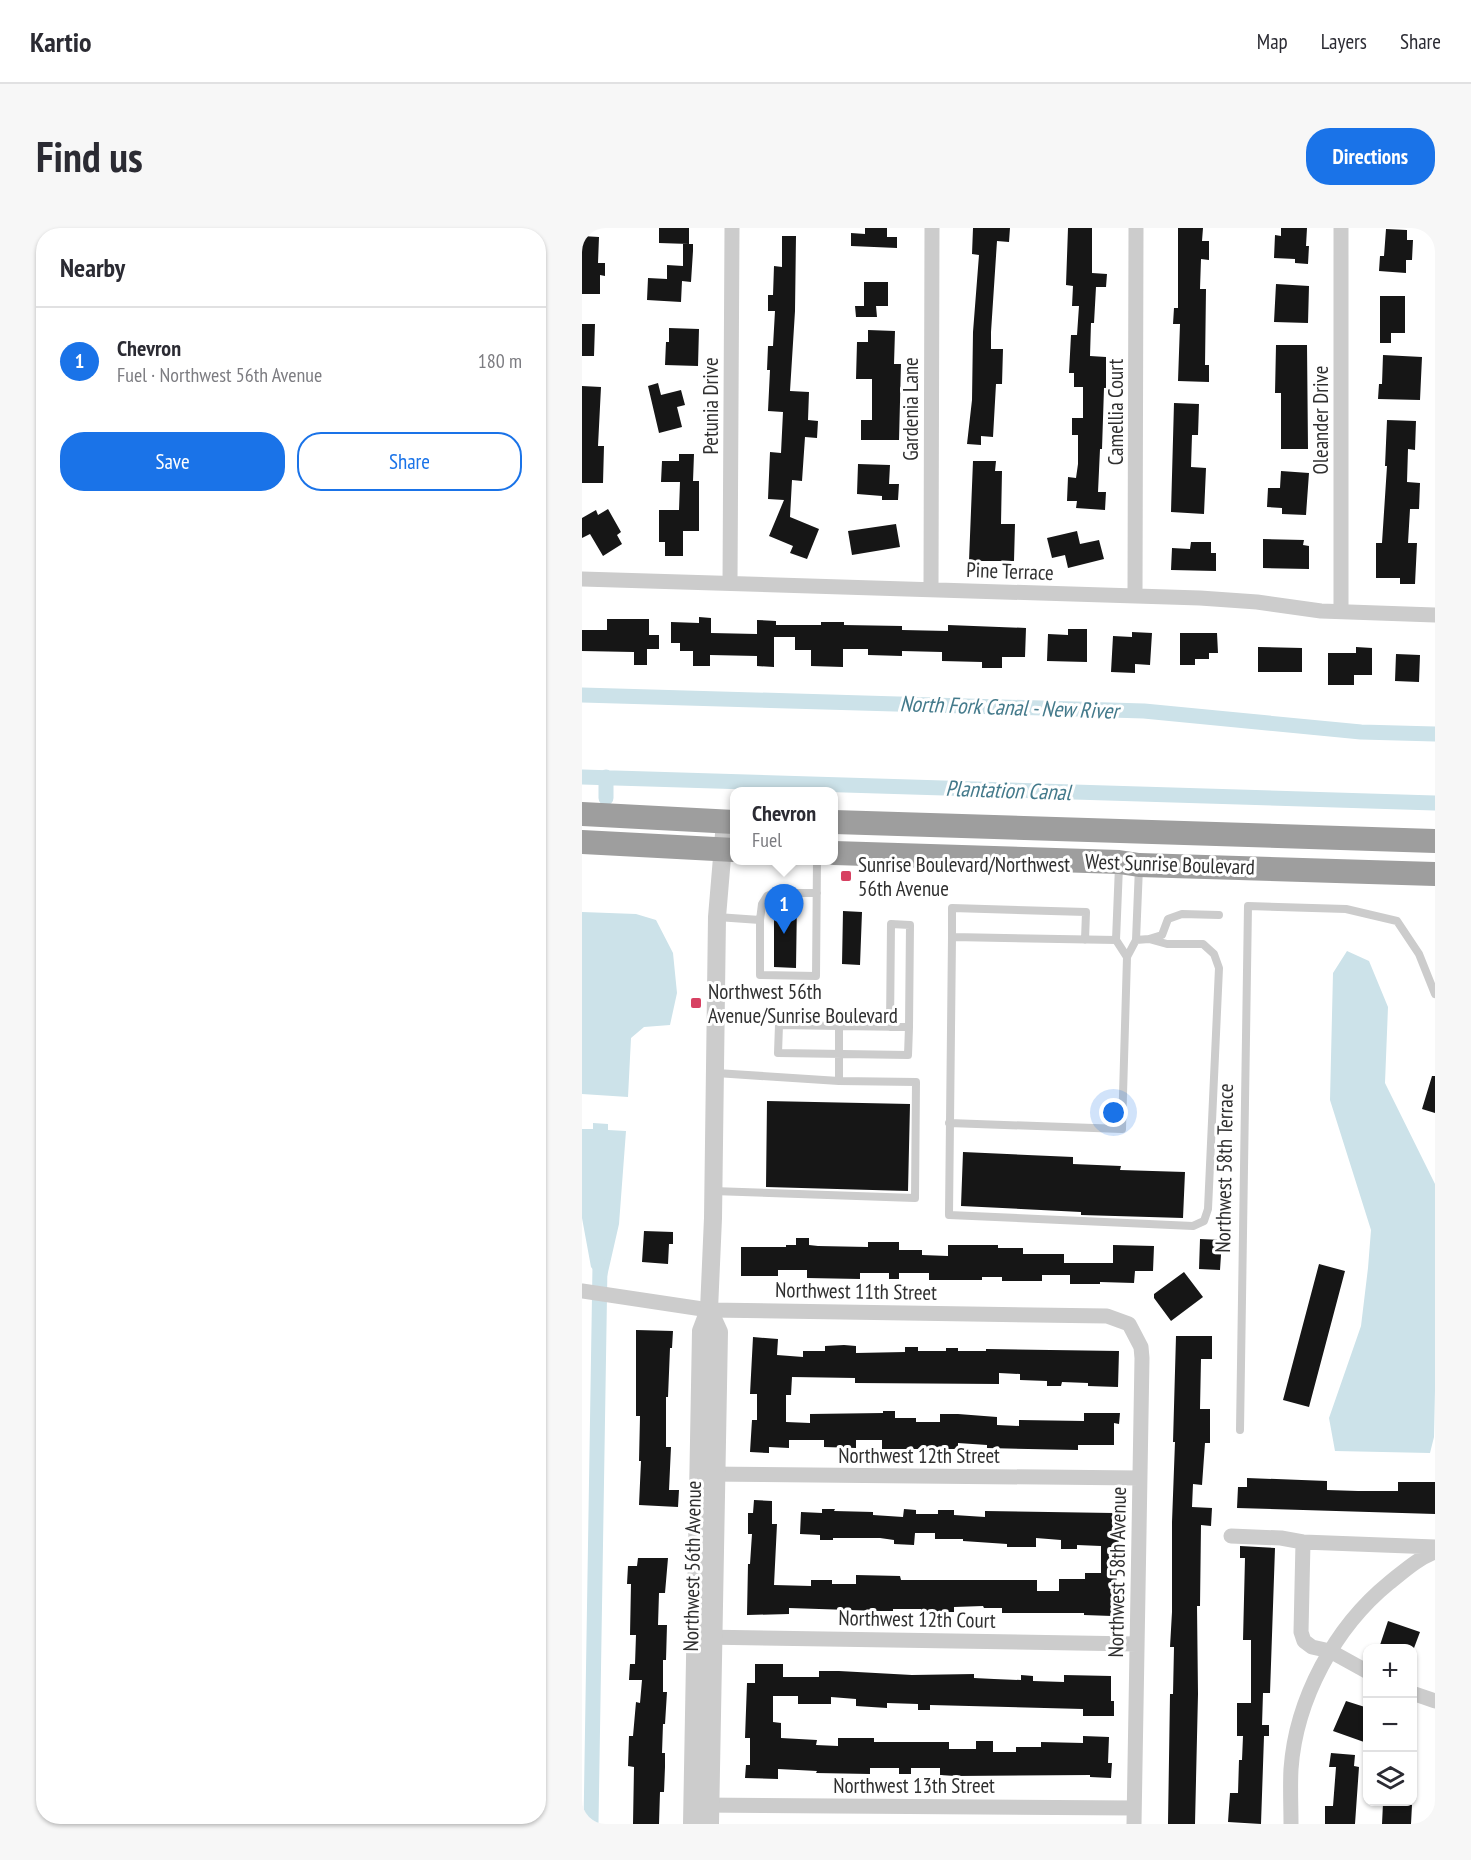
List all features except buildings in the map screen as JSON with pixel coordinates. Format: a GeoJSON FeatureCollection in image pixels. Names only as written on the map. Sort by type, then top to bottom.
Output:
{"type":"FeatureCollection","features":[{"type":"Feature","properties":{"kind":"highway"},"geometry":{"type":"LineString","coordinates":[[582,814],[730,822]]}},
{"type":"Feature","properties":{"kind":"highway","name":"West Sunrise Boulevard"},"geometry":{"type":"LineString","coordinates":[[838,822],[1435,841]]}},
{"type":"Feature","properties":{"kind":"highway"},"geometry":{"type":"LineString","coordinates":[[1129,863],[1137,851],[1165,851],[1221,833]]}},
{"type":"Feature","properties":{"kind":"highway"},"geometry":{"type":"LineString","coordinates":[[582,842],[728,850]]}},
{"type":"Feature","properties":{"kind":"highway","name":"West Sunrise Boulevard"},"geometry":{"type":"LineString","coordinates":[[838,853],[1376,874],[1435,874]]}},
{"type":"Feature","properties":{"kind":"highway"},"geometry":{"type":"LineString","coordinates":[[1376,874],[1403,862],[1435,862]]}},
{"type":"Feature","properties":{"kind":"street","name":"Petunia Drive"},"geometry":{"type":"LineString","coordinates":[[730,584],[732,228]]}},
{"type":"Feature","properties":{"kind":"street","name":"Gardenia Lane"},"geometry":{"type":"LineString","coordinates":[[931,589],[932,228]]}},
{"type":"Feature","properties":{"kind":"street","name":"Camellia Court"},"geometry":{"type":"LineString","coordinates":[[1135,596],[1136,228]]}},
{"type":"Feature","properties":{"kind":"street","name":"Oleander Drive"},"geometry":{"type":"LineString","coordinates":[[1341,228],[1341,611]]}},
{"type":"Feature","properties":{"kind":"street","name":"Pine Terrace"},"geometry":{"type":"LineString","coordinates":[[582,579],[1237,600],[1300,609],[1435,615]]}},
{"type":"Feature","properties":{"kind":"street","name":"Northwest 56th Avenue"},"geometry":{"type":"LineString","coordinates":[[710,1824],[702,1805],[707,1474],[701,1331],[709,1310],[717,917],[728,850],[730,822]]}},
{"type":"Feature","properties":{"kind":"street","name":"Northwest 11th Street"},"geometry":{"type":"LineString","coordinates":[[584,1291],[709,1310],[1107,1316],[1129,1324]]}},
{"type":"Feature","properties":{"kind":"street","name":"Northwest 58th Avenue"},"geometry":{"type":"LineString","coordinates":[[1129,1324],[1141,1347],[1134,1824]]}},
{"type":"Feature","properties":{"kind":"street","name":"Northwest 12th Street"},"geometry":{"type":"LineString","coordinates":[[707,1474],[1140,1478]]}},
{"type":"Feature","properties":{"kind":"street"},"geometry":{"type":"LineString","coordinates":[[1230,1536],[1281,1538],[1303,1542],[1435,1547]]}},
{"type":"Feature","properties":{"kind":"street"},"geometry":{"type":"LineString","coordinates":[[1303,1542],[1301,1632],[1304,1641],[1312,1647],[1330,1652],[1363,1669]]}},
{"type":"Feature","properties":{"kind":"street"},"geometry":{"type":"LineString","coordinates":[[1291,1824],[1291,1768],[1296,1737],[1304,1709],[1330,1652],[1356,1614],[1378,1592],[1406,1569],[1435,1552]]}},
{"type":"Feature","properties":{"kind":"street","name":"Northwest 12th Court"},"geometry":{"type":"LineString","coordinates":[[705,1637],[1137,1644]]}},
{"type":"Feature","properties":{"kind":"street"},"geometry":{"type":"LineString","coordinates":[[1417,1694],[1435,1701]]}},
{"type":"Feature","properties":{"kind":"street","name":"Northwest 56th Avenue"},"geometry":{"type":"LineString","coordinates":[[692,1824],[702,1805]]}},
{"type":"Feature","properties":{"kind":"street","name":"Northwest 13th Street"},"geometry":{"type":"LineString","coordinates":[[702,1805],[1134,1808]]}},
{"type":"Feature","properties":{"kind":"lane"},"geometry":{"type":"LineString","coordinates":[[949,1123],[1122,1129],[1127,957],[1136,940],[1129,863]]}},
{"type":"Feature","properties":{"kind":"lane"},"geometry":{"type":"LineString","coordinates":[[1127,957],[1116,940],[1129,863]]}},
{"type":"Feature","properties":{"kind":"lane"},"geometry":{"type":"LineString","coordinates":[[817,865],[817,893],[816,976],[760,975],[760,920],[762,904],[767,896],[774,893],[817,893]]}},
{"type":"Feature","properties":{"kind":"lane","name":"Northwest 58th Terrace"},"geometry":{"type":"LineString","coordinates":[[1240,1430],[1248,906],[1346,909],[1397,921],[1419,954],[1435,994]]}},
{"type":"Feature","properties":{"kind":"lane"},"geometry":{"type":"LineString","coordinates":[[1085,940],[1086,912],[952,909],[949,1215],[1193,1226],[1204,1221],[1208,1209],[1219,968],[1214,954],[1203,944],[1167,944],[1149,939]]}},
{"type":"Feature","properties":{"kind":"lane"},"geometry":{"type":"LineString","coordinates":[[1136,940],[1162,935],[1167,919],[1182,914],[1219,915]]}},
{"type":"Feature","properties":{"kind":"lane"},"geometry":{"type":"LineString","coordinates":[[717,917],[760,920]]}},
{"type":"Feature","properties":{"kind":"lane"},"geometry":{"type":"LineString","coordinates":[[890,1027],[891,924],[910,925],[909,1027],[908,1055],[778,1053],[779,1025],[890,1027],[909,1027]]}},
{"type":"Feature","properties":{"kind":"lane"},"geometry":{"type":"LineString","coordinates":[[952,938],[1116,940]]}},
{"type":"Feature","properties":{"kind":"lane"},"geometry":{"type":"LineString","coordinates":[[839,1026],[839,1081]]}},
{"type":"Feature","properties":{"kind":"lane"},"geometry":{"type":"LineString","coordinates":[[713,1191],[915,1198],[916,1082],[839,1081],[715,1073]]}},
{"type":"Feature","properties":{"kind":"water"},"geometry":{"type":"Polygon","coordinates":[[[582,912],[636,914],[656,920],[673,953],[677,993],[670,1025],[644,1027],[631,1038],[628,1097],[582,1094],[582,912]]]}},
{"type":"Feature","properties":{"kind":"water"},"geometry":{"type":"Polygon","coordinates":[[[1347,951],[1369,961],[1388,1007],[1385,1083],[1435,1184],[1435,1390],[1434,1437],[1430,1453],[1335,1451],[1329,1418],[1361,1326],[1371,1230],[1330,1100],[1333,973],[1347,951]]]}},
{"type":"Feature","properties":{"kind":"water"},"geometry":{"type":"Polygon","coordinates":[[[593,1123],[608,1124],[608,1130],[626,1131],[619,1224],[606,1281],[602,1284],[595,1280],[595,1272],[591,1267],[582,1218],[582,1129],[593,1129],[593,1123]]]}},
{"type":"Feature","properties":{"kind":"waterway","name":"North Fork Canal - New River"},"geometry":{"type":"LineString","coordinates":[[582,695],[1144,711],[1361,732],[1435,734]]}},
{"type":"Feature","properties":{"kind":"waterway","name":"Plantation Canal"},"geometry":{"type":"LineString","coordinates":[[582,777],[1435,803]]}},
{"type":"Feature","properties":{"kind":"waterway"},"geometry":{"type":"LineString","coordinates":[[606,777],[606,798]]}},
{"type":"Feature","properties":{"kind":"waterway"},"geometry":{"type":"LineString","coordinates":[[591,1824],[600,1265]]}},
{"type":"Feature","properties":{"kind":"place","name":"Sunrise Boulevard/Northwest 56th Avenue"},"geometry":{"type":"Point","coordinates":[846,876]}},
{"type":"Feature","properties":{"kind":"place","name":"Chevron"},"geometry":{"type":"Point","coordinates":[784,934]}},
{"type":"Feature","properties":{"kind":"place","name":"Northwest 56th Avenue/Sunrise Boulevard"},"geometry":{"type":"Point","coordinates":[696,1003]}}]}
